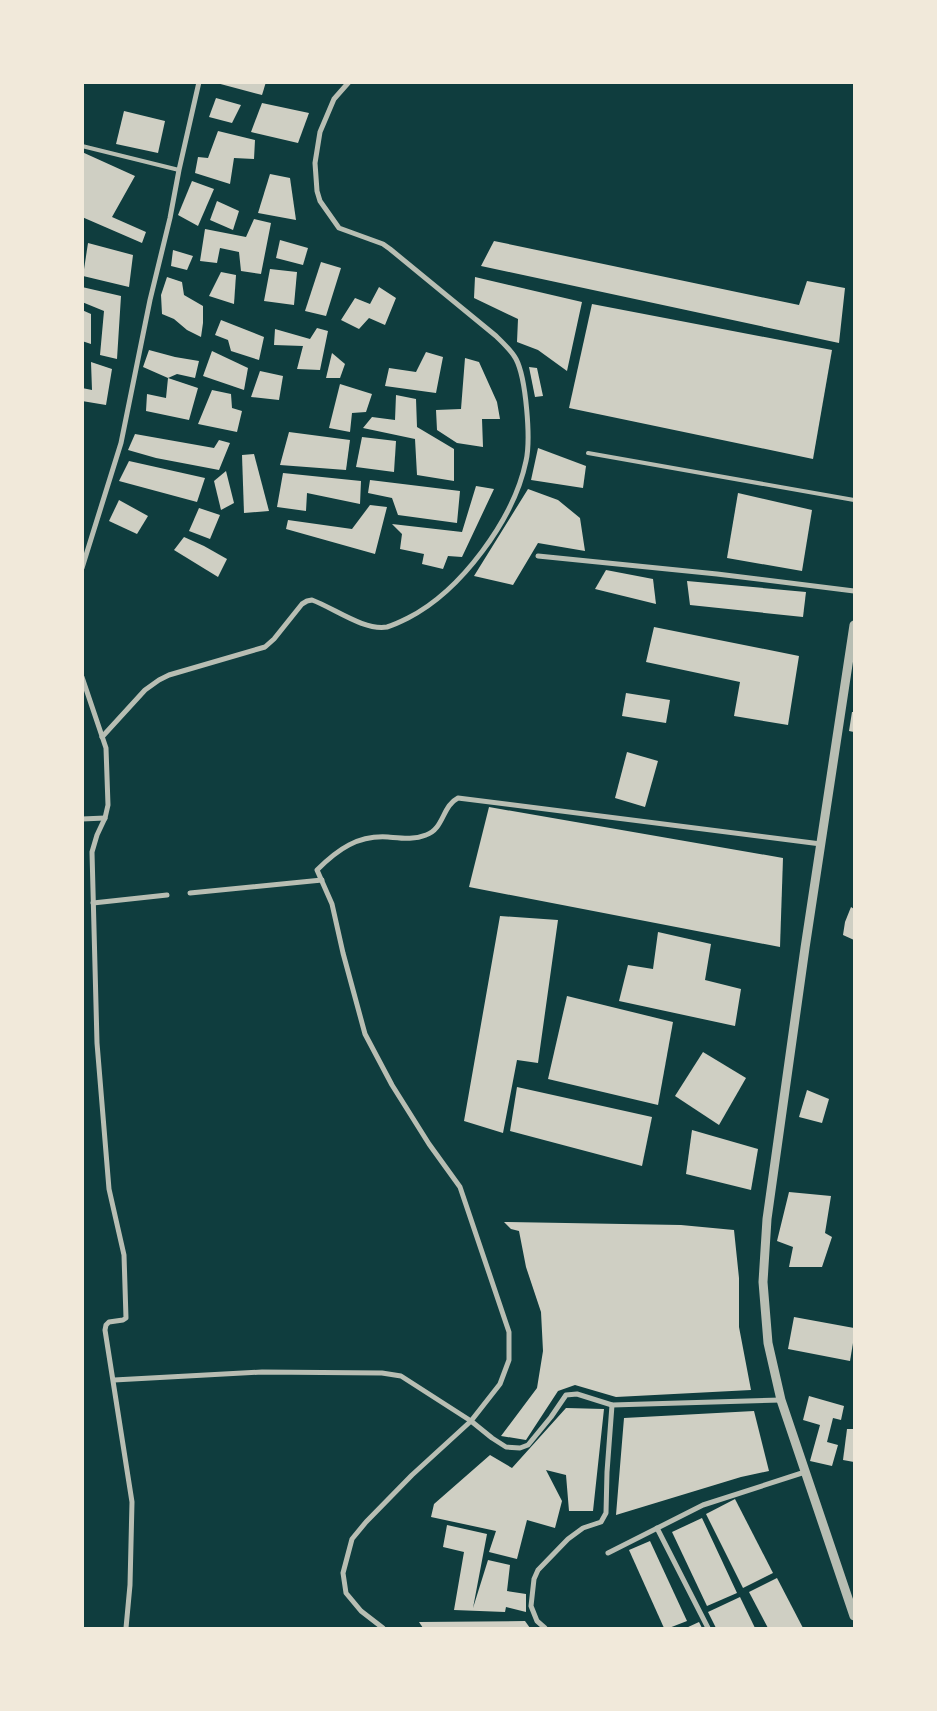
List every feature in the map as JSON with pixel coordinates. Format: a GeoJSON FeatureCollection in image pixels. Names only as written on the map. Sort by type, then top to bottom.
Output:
{"type":"FeatureCollection","features":[{"type":"Feature","properties":{"kind":"street"},"geometry":{"type":"LineString","coordinates":[[82,568],[121,443],[150,300],[170,218],[199,82]]}},
{"type":"Feature","properties":{"kind":"street"},"geometry":{"type":"LineString","coordinates":[[102,737],[152,684],[168,675],[265,647],[274,639],[302,604],[307,601],[312,600],[362,623],[378,627],[388,626],[416,614],[455,583],[489,542],[504,518],[522,474],[529,439],[521,374],[516,359],[508,347],[383,244],[339,228],[320,201],[315,182],[315,163],[320,132],[334,99],[349,82]]}},
{"type":"Feature","properties":{"kind":"street"},"geometry":{"type":"LineString","coordinates":[[538,556],[717,574],[854,591]]}},
{"type":"Feature","properties":{"kind":"street"},"geometry":{"type":"LineString","coordinates":[[854,625],[767,1219],[763,1282],[768,1343],[781,1400],[854,1616]]}},
{"type":"Feature","properties":{"kind":"street"},"geometry":{"type":"LineString","coordinates":[[82,677],[106,748],[108,805],[92,852],[97,1043],[109,1189],[124,1254],[127,1313],[125,1319],[109,1322],[106,1325],[132,1502],[130,1585],[126,1628]]}},
{"type":"Feature","properties":{"kind":"street"},"geometry":{"type":"LineString","coordinates":[[383,1628],[362,1611],[346,1594],[343,1582],[345,1561],[352,1539],[412,1475],[470,1420],[500,1384],[509,1360],[510,1332],[460,1187],[429,1144],[392,1085],[365,1034],[332,904],[317,870],[333,854],[358,840],[380,836],[412,838],[427,835],[434,831],[449,805],[458,798],[821,844]]}},
{"type":"Feature","properties":{"kind":"street"},"geometry":{"type":"LineString","coordinates":[[82,819],[105,818]]}},
{"type":"Feature","properties":{"kind":"street"},"geometry":{"type":"LineString","coordinates":[[190,893],[322,880]]}},
{"type":"Feature","properties":{"kind":"street"},"geometry":{"type":"LineString","coordinates":[[94,903],[167,895]]}},
{"type":"Feature","properties":{"kind":"street"},"geometry":{"type":"LineString","coordinates":[[114,1380],[262,1372],[382,1372],[401,1376],[479,1426],[506,1447],[525,1447],[551,1417],[566,1395],[577,1394],[612,1405],[781,1400]]}},
{"type":"Feature","properties":{"kind":"street"},"geometry":{"type":"LineString","coordinates":[[545,1628],[537,1621],[531,1606],[534,1579],[538,1570],[568,1539],[583,1528],[601,1522],[606,1513],[612,1405]]}},
{"type":"Feature","properties":{"kind":"street"},"geometry":{"type":"LineString","coordinates":[[608,1553],[703,1505],[805,1472]]}},
{"type":"Feature","properties":{"kind":"street"},"geometry":{"type":"LineString","coordinates":[[657,1528],[708,1628]]}},
{"type":"Feature","properties":{"kind":"lane"},"geometry":{"type":"LineString","coordinates":[[82,146],[179,170]]}},
{"type":"Feature","properties":{"kind":"lane"},"geometry":{"type":"LineString","coordinates":[[588,453],[854,500]]}},
{"type":"Feature","properties":{"kind":"building"},"geometry":{"type":"Polygon","coordinates":[[[213,82],[266,82],[262,95],[213,82]]]}},
{"type":"Feature","properties":{"kind":"building"},"geometry":{"type":"Polygon","coordinates":[[[216,98],[241,105],[232,123],[209,117],[216,98]]]}},
{"type":"Feature","properties":{"kind":"building"},"geometry":{"type":"Polygon","coordinates":[[[262,103],[309,113],[298,143],[251,132],[262,103]]]}},
{"type":"Feature","properties":{"kind":"building"},"geometry":{"type":"Polygon","coordinates":[[[124,111],[165,121],[158,153],[116,144],[124,111]]]}},
{"type":"Feature","properties":{"kind":"building"},"geometry":{"type":"Polygon","coordinates":[[[218,131],[255,140],[254,159],[234,158],[230,184],[195,173],[198,157],[208,158],[218,131]]]}},
{"type":"Feature","properties":{"kind":"building"},"geometry":{"type":"Polygon","coordinates":[[[82,152],[135,176],[112,217],[146,232],[142,243],[82,217],[82,152]]]}},
{"type":"Feature","properties":{"kind":"building"},"geometry":{"type":"Polygon","coordinates":[[[270,174],[290,178],[296,220],[258,213],[270,174]]]}},
{"type":"Feature","properties":{"kind":"building"},"geometry":{"type":"Polygon","coordinates":[[[192,181],[214,189],[198,226],[178,215],[192,181]]]}},
{"type":"Feature","properties":{"kind":"building"},"geometry":{"type":"Polygon","coordinates":[[[217,201],[239,211],[233,230],[210,220],[217,201]]]}},
{"type":"Feature","properties":{"kind":"building"},"geometry":{"type":"Polygon","coordinates":[[[254,219],[271,223],[261,274],[241,271],[239,252],[220,248],[217,263],[200,261],[205,229],[246,237],[254,219]]]}},
{"type":"Feature","properties":{"kind":"building"},"geometry":{"type":"Polygon","coordinates":[[[280,240],[308,248],[303,265],[276,258],[280,240]]]}},
{"type":"Feature","properties":{"kind":"building"},"geometry":{"type":"Polygon","coordinates":[[[494,241],[799,305],[807,281],[845,288],[839,343],[481,266],[494,241]]]}},
{"type":"Feature","properties":{"kind":"building"},"geometry":{"type":"Polygon","coordinates":[[[88,243],[133,255],[129,287],[83,276],[88,243]]]}},
{"type":"Feature","properties":{"kind":"building"},"geometry":{"type":"Polygon","coordinates":[[[173,250],[193,256],[187,270],[171,266],[173,250]]]}},
{"type":"Feature","properties":{"kind":"building"},"geometry":{"type":"Polygon","coordinates":[[[321,262],[341,268],[326,316],[305,311],[321,262]]]}},
{"type":"Feature","properties":{"kind":"building"},"geometry":{"type":"Polygon","coordinates":[[[270,269],[297,272],[294,305],[264,301],[270,269]]]}},
{"type":"Feature","properties":{"kind":"building"},"geometry":{"type":"Polygon","coordinates":[[[221,272],[236,275],[234,304],[209,296],[221,272]]]}},
{"type":"Feature","properties":{"kind":"building"},"geometry":{"type":"Polygon","coordinates":[[[167,277],[182,282],[184,295],[203,306],[201,337],[187,330],[174,319],[162,314],[161,295],[167,277]]]}},
{"type":"Feature","properties":{"kind":"building"},"geometry":{"type":"Polygon","coordinates":[[[475,277],[582,302],[567,371],[538,350],[517,342],[518,319],[474,298],[475,277]]]}},
{"type":"Feature","properties":{"kind":"building"},"geometry":{"type":"Polygon","coordinates":[[[82,287],[121,296],[117,359],[100,355],[104,311],[82,302],[82,287]]]}},
{"type":"Feature","properties":{"kind":"building"},"geometry":{"type":"Polygon","coordinates":[[[379,287],[396,298],[385,325],[369,318],[359,329],[341,320],[355,298],[370,304],[379,287]]]}},
{"type":"Feature","properties":{"kind":"building"},"geometry":{"type":"Polygon","coordinates":[[[592,304],[832,350],[813,459],[569,408],[592,304]]]}},
{"type":"Feature","properties":{"kind":"building"},"geometry":{"type":"Polygon","coordinates":[[[82,310],[91,314],[91,344],[82,341],[82,310]]]}},
{"type":"Feature","properties":{"kind":"building"},"geometry":{"type":"Polygon","coordinates":[[[221,320],[264,337],[259,360],[231,351],[228,340],[215,335],[221,320]]]}},
{"type":"Feature","properties":{"kind":"building"},"geometry":{"type":"Polygon","coordinates":[[[317,328],[328,331],[320,370],[297,369],[303,346],[274,345],[275,329],[310,339],[317,328]]]}},
{"type":"Feature","properties":{"kind":"building"},"geometry":{"type":"Polygon","coordinates":[[[149,350],[199,361],[195,378],[177,374],[168,378],[143,367],[149,350]]]}},
{"type":"Feature","properties":{"kind":"building"},"geometry":{"type":"Polygon","coordinates":[[[212,351],[248,368],[244,390],[203,376],[212,351]]]}},
{"type":"Feature","properties":{"kind":"building"},"geometry":{"type":"Polygon","coordinates":[[[426,352],[443,357],[436,393],[385,386],[389,368],[416,372],[426,352]]]}},
{"type":"Feature","properties":{"kind":"building"},"geometry":{"type":"Polygon","coordinates":[[[332,353],[345,364],[340,378],[326,378],[332,353]]]}},
{"type":"Feature","properties":{"kind":"building"},"geometry":{"type":"Polygon","coordinates":[[[465,358],[479,362],[497,402],[500,419],[482,419],[483,447],[457,443],[437,430],[436,410],[461,409],[465,358]]]}},
{"type":"Feature","properties":{"kind":"building"},"geometry":{"type":"Polygon","coordinates":[[[91,362],[112,369],[106,405],[82,401],[82,388],[92,390],[91,362]]]}},
{"type":"Feature","properties":{"kind":"building"},"geometry":{"type":"Polygon","coordinates":[[[529,367],[537,368],[543,396],[535,397],[529,367]]]}},
{"type":"Feature","properties":{"kind":"building"},"geometry":{"type":"Polygon","coordinates":[[[260,371],[283,376],[279,400],[251,397],[260,371]]]}},
{"type":"Feature","properties":{"kind":"building"},"geometry":{"type":"Polygon","coordinates":[[[168,378],[198,388],[189,420],[146,411],[147,394],[166,398],[168,378]]]}},
{"type":"Feature","properties":{"kind":"building"},"geometry":{"type":"Polygon","coordinates":[[[340,384],[372,394],[366,412],[352,413],[350,432],[329,428],[340,384]]]}},
{"type":"Feature","properties":{"kind":"building"},"geometry":{"type":"Polygon","coordinates":[[[212,390],[231,394],[232,408],[242,411],[237,432],[198,424],[212,390]]]}},
{"type":"Feature","properties":{"kind":"building"},"geometry":{"type":"Polygon","coordinates":[[[396,395],[416,399],[417,427],[454,449],[454,481],[417,475],[415,439],[363,428],[372,417],[395,420],[396,395]]]}},
{"type":"Feature","properties":{"kind":"building"},"geometry":{"type":"Polygon","coordinates":[[[289,432],[350,440],[346,470],[280,465],[289,432]]]}},
{"type":"Feature","properties":{"kind":"building"},"geometry":{"type":"Polygon","coordinates":[[[135,434],[214,448],[219,440],[230,443],[219,470],[156,458],[128,450],[135,434]]]}},
{"type":"Feature","properties":{"kind":"building"},"geometry":{"type":"Polygon","coordinates":[[[362,437],[396,441],[394,472],[356,467],[362,437]]]}},
{"type":"Feature","properties":{"kind":"building"},"geometry":{"type":"Polygon","coordinates":[[[538,448],[586,466],[583,488],[531,480],[538,448]]]}},
{"type":"Feature","properties":{"kind":"building"},"geometry":{"type":"Polygon","coordinates":[[[254,454],[269,511],[244,513],[242,455],[254,454]]]}},
{"type":"Feature","properties":{"kind":"building"},"geometry":{"type":"Polygon","coordinates":[[[129,461],[205,478],[197,502],[119,481],[129,461]]]}},
{"type":"Feature","properties":{"kind":"building"},"geometry":{"type":"Polygon","coordinates":[[[226,471],[234,503],[221,510],[214,481],[226,471]]]}},
{"type":"Feature","properties":{"kind":"building"},"geometry":{"type":"Polygon","coordinates":[[[283,473],[361,481],[360,504],[307,493],[306,511],[277,507],[283,473]]]}},
{"type":"Feature","properties":{"kind":"building"},"geometry":{"type":"Polygon","coordinates":[[[370,480],[460,491],[457,523],[398,515],[392,498],[368,493],[370,480]]]}},
{"type":"Feature","properties":{"kind":"building"},"geometry":{"type":"Polygon","coordinates":[[[476,486],[494,489],[462,557],[448,556],[443,569],[422,564],[424,554],[400,549],[402,534],[392,524],[462,532],[476,486]]]}},
{"type":"Feature","properties":{"kind":"building"},"geometry":{"type":"Polygon","coordinates":[[[528,489],[558,500],[580,518],[585,551],[538,543],[513,585],[474,576],[528,489]]]}},
{"type":"Feature","properties":{"kind":"building"},"geometry":{"type":"Polygon","coordinates":[[[738,493],[812,510],[802,571],[727,558],[738,493]]]}},
{"type":"Feature","properties":{"kind":"building"},"geometry":{"type":"Polygon","coordinates":[[[119,500],[148,516],[137,534],[109,521],[119,500]]]}},
{"type":"Feature","properties":{"kind":"building"},"geometry":{"type":"Polygon","coordinates":[[[370,505],[387,507],[375,554],[286,529],[288,520],[352,529],[370,505]]]}},
{"type":"Feature","properties":{"kind":"building"},"geometry":{"type":"Polygon","coordinates":[[[199,508],[220,515],[210,539],[189,531],[199,508]]]}},
{"type":"Feature","properties":{"kind":"building"},"geometry":{"type":"Polygon","coordinates":[[[184,537],[227,559],[218,577],[174,550],[184,537]]]}},
{"type":"Feature","properties":{"kind":"building"},"geometry":{"type":"Polygon","coordinates":[[[606,570],[653,579],[656,604],[595,589],[606,570]]]}},
{"type":"Feature","properties":{"kind":"building"},"geometry":{"type":"Polygon","coordinates":[[[687,581],[806,592],[803,617],[690,605],[687,581]]]}},
{"type":"Feature","properties":{"kind":"building"},"geometry":{"type":"Polygon","coordinates":[[[654,627],[799,656],[788,725],[734,716],[740,682],[646,662],[654,627]]]}},
{"type":"Feature","properties":{"kind":"building"},"geometry":{"type":"Polygon","coordinates":[[[626,693],[670,700],[666,723],[622,716],[626,693]]]}},
{"type":"Feature","properties":{"kind":"building"},"geometry":{"type":"Polygon","coordinates":[[[852,712],[854,712],[854,732],[849,731],[852,712]]]}},
{"type":"Feature","properties":{"kind":"building"},"geometry":{"type":"Polygon","coordinates":[[[627,752],[658,761],[645,807],[615,798],[627,752]]]}},
{"type":"Feature","properties":{"kind":"building"},"geometry":{"type":"Polygon","coordinates":[[[489,807],[783,858],[780,947],[469,887],[489,807]]]}},
{"type":"Feature","properties":{"kind":"building"},"geometry":{"type":"Polygon","coordinates":[[[851,907],[854,909],[854,940],[843,935],[845,922],[851,907]]]}},
{"type":"Feature","properties":{"kind":"building"},"geometry":{"type":"Polygon","coordinates":[[[500,916],[558,920],[538,1063],[517,1060],[503,1133],[464,1121],[500,916]]]}},
{"type":"Feature","properties":{"kind":"building"},"geometry":{"type":"Polygon","coordinates":[[[658,932],[711,944],[705,980],[741,989],[735,1026],[619,1001],[628,965],[653,969],[658,932]]]}},
{"type":"Feature","properties":{"kind":"building"},"geometry":{"type":"Polygon","coordinates":[[[567,996],[673,1022],[658,1105],[548,1079],[567,996]]]}},
{"type":"Feature","properties":{"kind":"building"},"geometry":{"type":"Polygon","coordinates":[[[703,1052],[746,1078],[719,1125],[675,1096],[703,1052]]]}},
{"type":"Feature","properties":{"kind":"building"},"geometry":{"type":"Polygon","coordinates":[[[517,1087],[652,1117],[642,1166],[510,1131],[517,1087]]]}},
{"type":"Feature","properties":{"kind":"building"},"geometry":{"type":"Polygon","coordinates":[[[807,1090],[829,1099],[822,1123],[799,1117],[807,1090]]]}},
{"type":"Feature","properties":{"kind":"building"},"geometry":{"type":"Polygon","coordinates":[[[692,1130],[758,1149],[751,1190],[686,1174],[692,1130]]]}},
{"type":"Feature","properties":{"kind":"building"},"geometry":{"type":"Polygon","coordinates":[[[789,1192],[831,1196],[825,1233],[832,1237],[822,1267],[789,1267],[793,1247],[777,1241],[789,1192]]]}},
{"type":"Feature","properties":{"kind":"building"},"geometry":{"type":"Polygon","coordinates":[[[504,1222],[681,1225],[734,1230],[739,1278],[739,1327],[751,1390],[616,1397],[575,1385],[558,1391],[526,1440],[501,1436],[537,1388],[543,1351],[541,1312],[526,1267],[519,1231],[511,1229],[504,1222]]]}},
{"type":"Feature","properties":{"kind":"building"},"geometry":{"type":"Polygon","coordinates":[[[794,1317],[854,1328],[850,1361],[788,1349],[794,1317]]]}},
{"type":"Feature","properties":{"kind":"building"},"geometry":{"type":"Polygon","coordinates":[[[809,1396],[844,1406],[841,1420],[833,1418],[827,1442],[838,1445],[832,1466],[810,1461],[820,1425],[803,1420],[809,1396]]]}},
{"type":"Feature","properties":{"kind":"building"},"geometry":{"type":"Polygon","coordinates":[[[566,1408],[604,1409],[593,1511],[569,1511],[566,1475],[546,1470],[562,1501],[555,1528],[527,1520],[517,1559],[489,1552],[496,1531],[431,1517],[434,1504],[490,1455],[512,1468],[566,1408]]]}},
{"type":"Feature","properties":{"kind":"building"},"geometry":{"type":"Polygon","coordinates":[[[754,1411],[769,1471],[741,1477],[616,1515],[624,1418],[754,1411]]]}},
{"type":"Feature","properties":{"kind":"building"},"geometry":{"type":"Polygon","coordinates":[[[847,1429],[854,1429],[854,1462],[843,1460],[847,1429]]]}},
{"type":"Feature","properties":{"kind":"building"},"geometry":{"type":"Polygon","coordinates":[[[735,1499],[773,1573],[743,1588],[706,1514],[735,1499]]]}},
{"type":"Feature","properties":{"kind":"building"},"geometry":{"type":"Polygon","coordinates":[[[702,1518],[737,1593],[707,1606],[672,1532],[702,1518]]]}},
{"type":"Feature","properties":{"kind":"building"},"geometry":{"type":"Polygon","coordinates":[[[447,1525],[487,1534],[473,1608],[488,1560],[510,1565],[507,1591],[526,1594],[526,1612],[506,1607],[505,1612],[454,1610],[464,1552],[443,1547],[447,1525]]]}},
{"type":"Feature","properties":{"kind":"building"},"geometry":{"type":"Polygon","coordinates":[[[650,1541],[687,1621],[669,1628],[664,1628],[629,1550],[650,1541]]]}},
{"type":"Feature","properties":{"kind":"building"},"geometry":{"type":"Polygon","coordinates":[[[777,1578],[803,1628],[768,1628],[749,1592],[777,1578]]]}},
{"type":"Feature","properties":{"kind":"building"},"geometry":{"type":"Polygon","coordinates":[[[740,1597],[755,1628],[716,1628],[708,1612],[740,1597]]]}},
{"type":"Feature","properties":{"kind":"building"},"geometry":{"type":"Polygon","coordinates":[[[525,1621],[530,1628],[423,1628],[419,1622],[525,1621]]]}},
{"type":"Feature","properties":{"kind":"building"},"geometry":{"type":"Polygon","coordinates":[[[699,1622],[702,1628],[686,1628],[699,1622]]]}}]}
